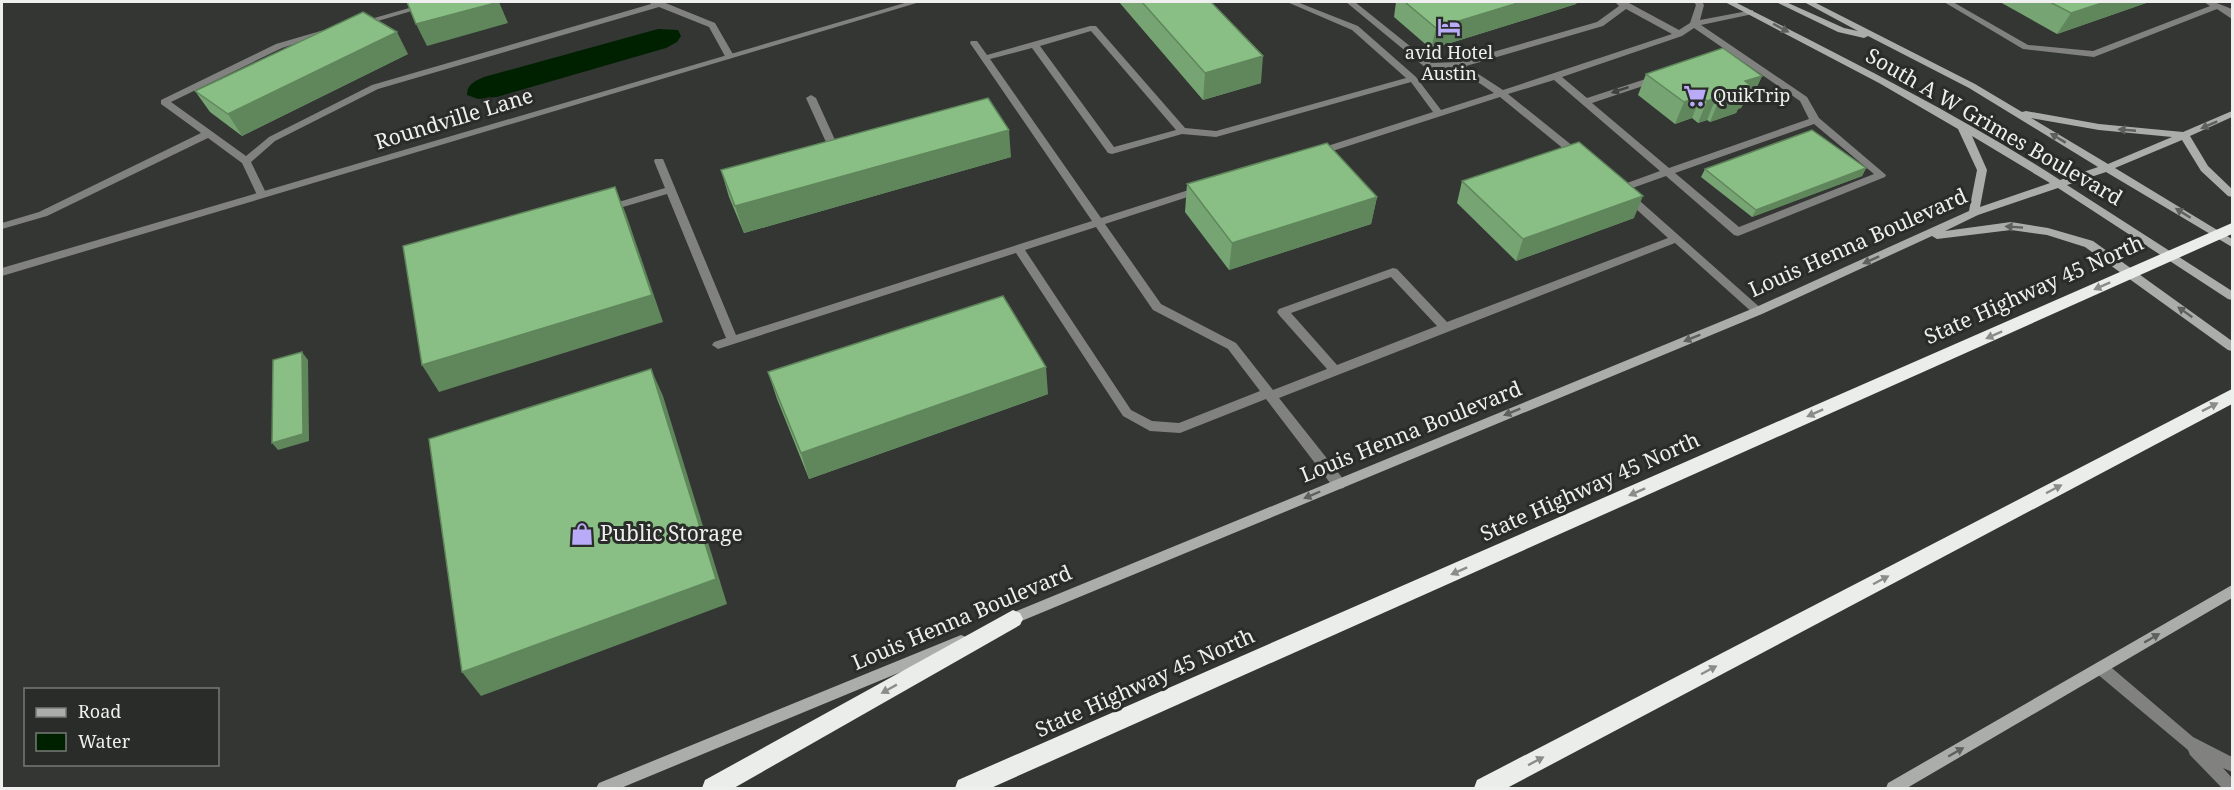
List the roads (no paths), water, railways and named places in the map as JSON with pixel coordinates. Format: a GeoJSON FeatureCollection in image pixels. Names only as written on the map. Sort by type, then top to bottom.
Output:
{"type":"FeatureCollection","features":[{"type":"Feature","properties":{"kind":"highway","name":"State Highway 45 North"},"geometry":{"type":"LineString","coordinates":[[966,789],[2232,228]]}},
{"type":"Feature","properties":{"kind":"highway"},"geometry":{"type":"LineString","coordinates":[[1485,789],[2232,396]]}},
{"type":"Feature","properties":{"kind":"highway"},"geometry":{"type":"LineString","coordinates":[[713,789],[1013,619]]}},
{"type":"Feature","properties":{"kind":"main road","name":"South A W Grimes Boulevard"},"geometry":{"type":"LineString","coordinates":[[1729,2],[1882,81],[2058,183],[2232,296]]}},
{"type":"Feature","properties":{"kind":"main road"},"geometry":{"type":"LineString","coordinates":[[1780,2],[1841,30],[1880,38]]}},
{"type":"Feature","properties":{"kind":"main road","name":"South A W Grimes Boulevard"},"geometry":{"type":"LineString","coordinates":[[1808,2],[1880,38],[2017,113],[2232,244]]}},
{"type":"Feature","properties":{"kind":"main road"},"geometry":{"type":"LineString","coordinates":[[2017,113],[2099,127],[2185,135],[2202,167],[2213,180],[2232,194]]}},
{"type":"Feature","properties":{"kind":"main road","name":"Louis Henna Boulevard"},"geometry":{"type":"LineString","coordinates":[[604,789],[1758,311],[1974,213],[2109,167],[2232,114]]}},
{"type":"Feature","properties":{"kind":"main road"},"geometry":{"type":"LineString","coordinates":[[1963,128],[1982,170],[1974,213]]}},
{"type":"Feature","properties":{"kind":"main road"},"geometry":{"type":"LineString","coordinates":[[1924,237],[2011,226],[2048,232],[2089,244],[2232,347]]}},
{"type":"Feature","properties":{"kind":"main road"},"geometry":{"type":"LineString","coordinates":[[1893,789],[2232,591]]}},
{"type":"Feature","properties":{"kind":"street"},"geometry":{"type":"LineString","coordinates":[[347,27],[438,2]]}},
{"type":"Feature","properties":{"kind":"street","name":"Roundville Lane"},"geometry":{"type":"LineString","coordinates":[[2,273],[916,2]]}},
{"type":"Feature","properties":{"kind":"street"},"geometry":{"type":"LineString","coordinates":[[1291,2],[1354,28],[1413,79],[1439,114]]}},
{"type":"Feature","properties":{"kind":"street"},"geometry":{"type":"LineString","coordinates":[[1350,2],[1428,66],[1459,65],[1600,24],[1622,3],[1679,33]]}},
{"type":"Feature","properties":{"kind":"street"},"geometry":{"type":"LineString","coordinates":[[1694,24],[1700,5],[1698,2]]}},
{"type":"Feature","properties":{"kind":"street"},"geometry":{"type":"LineString","coordinates":[[1948,2],[2026,47],[2094,54],[2232,2]]}},
{"type":"Feature","properties":{"kind":"street"},"geometry":{"type":"LineString","coordinates":[[2208,2],[2232,14]]}},
{"type":"Feature","properties":{"kind":"street"},"geometry":{"type":"LineString","coordinates":[[246,161],[272,139],[375,87],[656,3],[712,25],[729,56]]}},
{"type":"Feature","properties":{"kind":"street"},"geometry":{"type":"LineString","coordinates":[[1303,157],[1555,76],[1679,33],[1694,24],[1750,12]]}},
{"type":"Feature","properties":{"kind":"street"},"geometry":{"type":"LineString","coordinates":[[1555,76],[1737,232],[1881,175],[1815,120],[1804,99],[1694,24]]}},
{"type":"Feature","properties":{"kind":"street"},"geometry":{"type":"LineString","coordinates":[[985,58],[1093,28],[1182,131]]}},
{"type":"Feature","properties":{"kind":"street"},"geometry":{"type":"LineString","coordinates":[[262,195],[246,161],[164,102],[279,46],[336,30]]}},
{"type":"Feature","properties":{"kind":"street"},"geometry":{"type":"LineString","coordinates":[[974,43],[1157,307],[1233,346],[1339,484]]}},
{"type":"Feature","properties":{"kind":"street"},"geometry":{"type":"LineString","coordinates":[[1034,44],[1112,152],[1182,131],[1216,134],[1413,79]]}},
{"type":"Feature","properties":{"kind":"street"},"geometry":{"type":"LineString","coordinates":[[1725,56],[1736,53]]}},
{"type":"Feature","properties":{"kind":"street"},"geometry":{"type":"LineString","coordinates":[[1459,65],[1501,93],[1593,167]]}},
{"type":"Feature","properties":{"kind":"street"},"geometry":{"type":"LineString","coordinates":[[1585,102],[1671,74]]}},
{"type":"Feature","properties":{"kind":"street"},"geometry":{"type":"LineString","coordinates":[[811,98],[830,140]]}},
{"type":"Feature","properties":{"kind":"street"},"geometry":{"type":"LineString","coordinates":[[1620,189],[1815,120]]}},
{"type":"Feature","properties":{"kind":"street"},"geometry":{"type":"LineString","coordinates":[[2,226],[44,214],[208,134]]}},
{"type":"Feature","properties":{"kind":"street"},"geometry":{"type":"LineString","coordinates":[[659,161],[732,340]]}},
{"type":"Feature","properties":{"kind":"street"},"geometry":{"type":"LineString","coordinates":[[1611,181],[1758,311]]}},
{"type":"Feature","properties":{"kind":"street"},"geometry":{"type":"LineString","coordinates":[[718,345],[1212,186]]}},
{"type":"Feature","properties":{"kind":"street"},"geometry":{"type":"LineString","coordinates":[[594,213],[671,190]]}},
{"type":"Feature","properties":{"kind":"street"},"geometry":{"type":"LineString","coordinates":[[1018,248],[1127,414],[1150,426],[1180,428],[1335,371],[1675,239]]}},
{"type":"Feature","properties":{"kind":"street"},"geometry":{"type":"LineString","coordinates":[[1335,371],[1283,312],[1393,272],[1445,327]]}},
{"type":"Feature","properties":{"kind":"street"},"geometry":{"type":"LineString","coordinates":[[2102,668],[2188,742],[2232,789]]}},
{"type":"Feature","properties":{"kind":"street"},"geometry":{"type":"LineString","coordinates":[[2188,742],[2232,765]]}},
{"type":"Feature","properties":{"kind":"water"},"geometry":{"type":"Polygon","coordinates":[[[658,29],[678,30],[681,36],[677,42],[666,48],[497,97],[478,99],[467,95],[470,86],[484,77],[658,29]]]}},
{"type":"Feature","properties":{"kind":"place","name":"avid Hotel Austin"},"geometry":{"type":"Point","coordinates":[1449,27]}},
{"type":"Feature","properties":{"kind":"place","name":"QuikTrip"},"geometry":{"type":"Point","coordinates":[1695,96]}},
{"type":"Feature","properties":{"kind":"place","name":"Public Storage"},"geometry":{"type":"Point","coordinates":[582,534]}}]}
